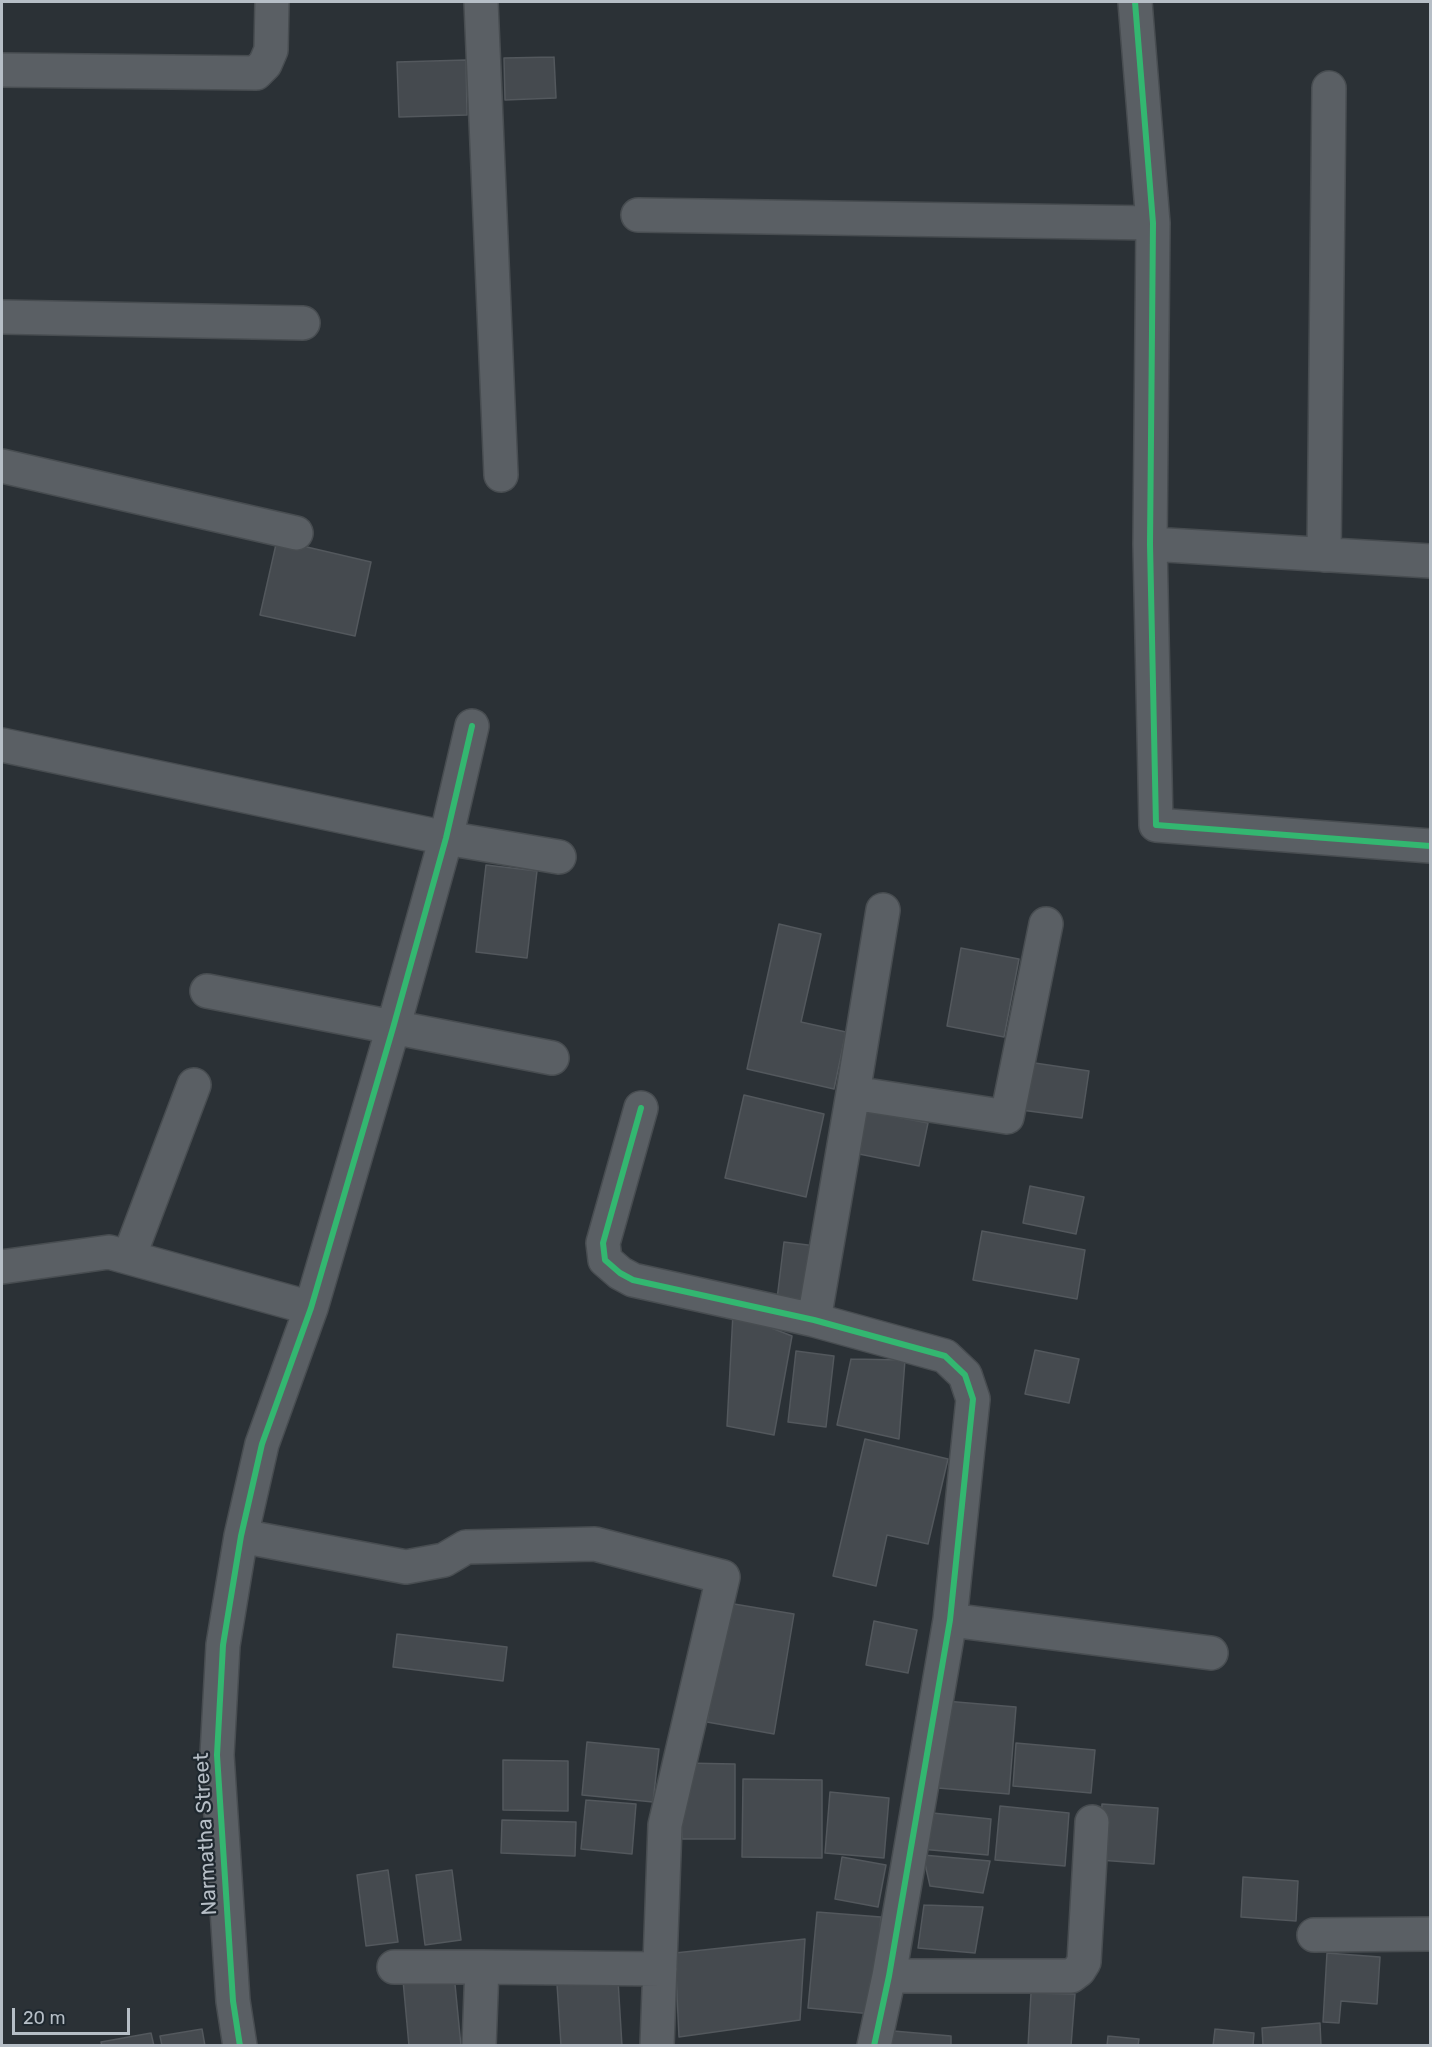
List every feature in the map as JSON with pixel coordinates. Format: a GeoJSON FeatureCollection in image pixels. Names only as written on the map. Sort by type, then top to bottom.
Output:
{"type":"FeatureCollection","features":[{"type":"Feature","properties":{"kind":"street"},"geometry":{"type":"LineString","coordinates":[[2,70],[256,73],[265,64],[272,50],[272,2]]}},
{"type":"Feature","properties":{"kind":"street"},"geometry":{"type":"LineString","coordinates":[[481,2],[501,476]]}},
{"type":"Feature","properties":{"kind":"street"},"geometry":{"type":"LineString","coordinates":[[1135,2],[1153,224],[1150,544],[1156,825],[1431,846]]}},
{"type":"Feature","properties":{"kind":"street"},"geometry":{"type":"LineString","coordinates":[[1324,555],[1329,88]]}},
{"type":"Feature","properties":{"kind":"street"},"geometry":{"type":"LineString","coordinates":[[638,215],[1153,224]]}},
{"type":"Feature","properties":{"kind":"street"},"geometry":{"type":"LineString","coordinates":[[2,317],[303,323]]}},
{"type":"Feature","properties":{"kind":"street"},"geometry":{"type":"LineString","coordinates":[[2,466],[296,532]]}},
{"type":"Feature","properties":{"kind":"street"},"geometry":{"type":"LineString","coordinates":[[1150,544],[1431,561]]}},
{"type":"Feature","properties":{"kind":"street","name":"Narmatha Street"},"geometry":{"type":"LineString","coordinates":[[240,2046],[233,2001],[217,1755],[223,1645],[241,1536],[262,1444],[310,1308],[393,1028],[446,838],[472,726]]}},
{"type":"Feature","properties":{"kind":"street"},"geometry":{"type":"LineString","coordinates":[[2,745],[446,838],[559,856]]}},
{"type":"Feature","properties":{"kind":"street"},"geometry":{"type":"LineString","coordinates":[[814,1320],[883,910]]}},
{"type":"Feature","properties":{"kind":"street"},"geometry":{"type":"LineString","coordinates":[[853,1093],[1007,1117],[1046,924]]}},
{"type":"Feature","properties":{"kind":"street"},"geometry":{"type":"LineString","coordinates":[[207,991],[552,1058]]}},
{"type":"Feature","properties":{"kind":"street"},"geometry":{"type":"LineString","coordinates":[[129,1257],[194,1085]]}},
{"type":"Feature","properties":{"kind":"street"},"geometry":{"type":"LineString","coordinates":[[641,1108],[603,1243],[605,1260],[620,1273],[633,1280],[814,1320],[945,1356],[965,1375],[973,1399],[950,1620],[889,1976],[874,2046]]}},
{"type":"Feature","properties":{"kind":"street"},"geometry":{"type":"LineString","coordinates":[[2,1267],[109,1252],[310,1308]]}},
{"type":"Feature","properties":{"kind":"street"},"geometry":{"type":"LineString","coordinates":[[241,1536],[406,1567],[444,1560],[466,1547],[595,1544],[723,1577],[665,1825],[657,2046]]}},
{"type":"Feature","properties":{"kind":"street"},"geometry":{"type":"LineString","coordinates":[[950,1620],[1211,1653]]}},
{"type":"Feature","properties":{"kind":"street"},"geometry":{"type":"LineString","coordinates":[[889,1976],[1071,1976],[1079,1970],[1084,1962],[1092,1822]]}},
{"type":"Feature","properties":{"kind":"street"},"geometry":{"type":"LineString","coordinates":[[1314,1935],[1431,1934]]}},
{"type":"Feature","properties":{"kind":"street"},"geometry":{"type":"LineString","coordinates":[[394,1967],[660,1969]]}},
{"type":"Feature","properties":{"kind":"street"},"geometry":{"type":"LineString","coordinates":[[479,2046],[482,1967]]}},
{"type":"Feature","properties":{"kind":"building"},"geometry":{"type":"Polygon","coordinates":[[[554,57],[556,98],[505,100],[504,58],[554,57]]]}},
{"type":"Feature","properties":{"kind":"building"},"geometry":{"type":"Polygon","coordinates":[[[466,60],[467,115],[399,117],[397,62],[466,60]]]}},
{"type":"Feature","properties":{"kind":"building"},"geometry":{"type":"Polygon","coordinates":[[[277,540],[371,562],[355,636],[260,615],[277,540]]]}},
{"type":"Feature","properties":{"kind":"building"},"geometry":{"type":"Polygon","coordinates":[[[486,865],[537,871],[527,958],[476,952],[486,865]]]}},
{"type":"Feature","properties":{"kind":"building"},"geometry":{"type":"Polygon","coordinates":[[[779,924],[821,934],[801,1022],[846,1032],[834,1089],[747,1069],[779,924]]]}},
{"type":"Feature","properties":{"kind":"building"},"geometry":{"type":"Polygon","coordinates":[[[961,948],[1019,959],[1004,1037],[947,1026],[961,948]]]}},
{"type":"Feature","properties":{"kind":"building"},"geometry":{"type":"Polygon","coordinates":[[[1028,1062],[1089,1071],[1082,1118],[1021,1110],[1028,1062]]]}},
{"type":"Feature","properties":{"kind":"building"},"geometry":{"type":"Polygon","coordinates":[[[744,1095],[824,1114],[806,1197],[725,1178],[744,1095]]]}},
{"type":"Feature","properties":{"kind":"building"},"geometry":{"type":"Polygon","coordinates":[[[862,1110],[928,1123],[919,1166],[854,1153],[862,1110]]]}},
{"type":"Feature","properties":{"kind":"building"},"geometry":{"type":"Polygon","coordinates":[[[1030,1186],[1084,1197],[1076,1234],[1023,1223],[1030,1186]]]}},
{"type":"Feature","properties":{"kind":"building"},"geometry":{"type":"Polygon","coordinates":[[[982,1231],[1085,1250],[1077,1299],[973,1280],[982,1231]]]}},
{"type":"Feature","properties":{"kind":"building"},"geometry":{"type":"Polygon","coordinates":[[[784,1242],[816,1246],[808,1304],[777,1299],[784,1242]]]}},
{"type":"Feature","properties":{"kind":"building"},"geometry":{"type":"Polygon","coordinates":[[[733,1313],[792,1336],[774,1435],[727,1426],[733,1313]]]}},
{"type":"Feature","properties":{"kind":"building"},"geometry":{"type":"Polygon","coordinates":[[[1035,1350],[1079,1359],[1069,1403],[1025,1394],[1035,1350]]]}},
{"type":"Feature","properties":{"kind":"building"},"geometry":{"type":"Polygon","coordinates":[[[796,1351],[834,1356],[826,1427],[788,1422],[796,1351]]]}},
{"type":"Feature","properties":{"kind":"building"},"geometry":{"type":"Polygon","coordinates":[[[851,1359],[905,1360],[899,1439],[837,1425],[851,1359]]]}},
{"type":"Feature","properties":{"kind":"building"},"geometry":{"type":"Polygon","coordinates":[[[865,1439],[948,1459],[928,1544],[887,1535],[876,1586],[833,1576],[865,1439]]]}},
{"type":"Feature","properties":{"kind":"building"},"geometry":{"type":"Polygon","coordinates":[[[728,1603],[794,1614],[774,1734],[707,1722],[728,1603]]]}},
{"type":"Feature","properties":{"kind":"building"},"geometry":{"type":"Polygon","coordinates":[[[874,1621],[917,1630],[908,1673],[866,1665],[874,1621]]]}},
{"type":"Feature","properties":{"kind":"building"},"geometry":{"type":"Polygon","coordinates":[[[397,1634],[507,1647],[503,1681],[393,1667],[397,1634]]]}},
{"type":"Feature","properties":{"kind":"building"},"geometry":{"type":"Polygon","coordinates":[[[945,1701],[1016,1707],[1009,1794],[938,1788],[945,1701]]]}},
{"type":"Feature","properties":{"kind":"building"},"geometry":{"type":"Polygon","coordinates":[[[587,1742],[659,1749],[653,1802],[582,1795],[587,1742]]]}},
{"type":"Feature","properties":{"kind":"building"},"geometry":{"type":"Polygon","coordinates":[[[1016,1743],[1095,1750],[1091,1793],[1013,1786],[1016,1743]]]}},
{"type":"Feature","properties":{"kind":"building"},"geometry":{"type":"Polygon","coordinates":[[[503,1760],[568,1761],[568,1811],[503,1810],[503,1760]]]}},
{"type":"Feature","properties":{"kind":"building"},"geometry":{"type":"Polygon","coordinates":[[[683,1763],[735,1764],[735,1839],[682,1839],[683,1763]]]}},
{"type":"Feature","properties":{"kind":"building"},"geometry":{"type":"Polygon","coordinates":[[[743,1779],[822,1780],[822,1858],[742,1857],[743,1779]]]}},
{"type":"Feature","properties":{"kind":"building"},"geometry":{"type":"Polygon","coordinates":[[[830,1792],[889,1798],[884,1858],[825,1853],[830,1792]]]}},
{"type":"Feature","properties":{"kind":"building"},"geometry":{"type":"Polygon","coordinates":[[[586,1800],[636,1804],[632,1854],[581,1849],[586,1800]]]}},
{"type":"Feature","properties":{"kind":"building"},"geometry":{"type":"Polygon","coordinates":[[[1102,1804],[1158,1808],[1154,1864],[1099,1860],[1102,1804]]]}},
{"type":"Feature","properties":{"kind":"building"},"geometry":{"type":"Polygon","coordinates":[[[1000,1806],[1069,1813],[1065,1866],[995,1860],[1000,1806]]]}},
{"type":"Feature","properties":{"kind":"building"},"geometry":{"type":"Polygon","coordinates":[[[923,1812],[991,1819],[988,1855],[920,1849],[923,1812]]]}},
{"type":"Feature","properties":{"kind":"building"},"geometry":{"type":"Polygon","coordinates":[[[502,1820],[576,1822],[575,1856],[501,1853],[502,1820]]]}},
{"type":"Feature","properties":{"kind":"building"},"geometry":{"type":"Polygon","coordinates":[[[923,1855],[990,1861],[983,1893],[930,1886],[923,1855]]]}},
{"type":"Feature","properties":{"kind":"building"},"geometry":{"type":"Polygon","coordinates":[[[842,1857],[886,1865],[878,1907],[835,1899],[842,1857]]]}},
{"type":"Feature","properties":{"kind":"building"},"geometry":{"type":"Polygon","coordinates":[[[388,1870],[398,1942],[366,1946],[357,1875],[388,1870]]]}},
{"type":"Feature","properties":{"kind":"building"},"geometry":{"type":"Polygon","coordinates":[[[452,1870],[461,1940],[425,1945],[416,1875],[452,1870]]]}},
{"type":"Feature","properties":{"kind":"building"},"geometry":{"type":"Polygon","coordinates":[[[1243,1877],[1298,1881],[1296,1921],[1241,1917],[1243,1877]]]}},
{"type":"Feature","properties":{"kind":"building"},"geometry":{"type":"Polygon","coordinates":[[[924,1905],[983,1907],[975,1953],[918,1948],[924,1905]]]}},
{"type":"Feature","properties":{"kind":"building"},"geometry":{"type":"Polygon","coordinates":[[[817,1912],[881,1917],[872,2014],[808,2008],[817,1912]]]}},
{"type":"Feature","properties":{"kind":"building"},"geometry":{"type":"Polygon","coordinates":[[[805,1939],[800,2020],[679,2037],[675,1953],[805,1939]]]}},
{"type":"Feature","properties":{"kind":"building"},"geometry":{"type":"Polygon","coordinates":[[[1327,1953],[1380,1957],[1377,2004],[1341,2001],[1339,2023],[1323,2022],[1327,1953]]]}},
{"type":"Feature","properties":{"kind":"building"},"geometry":{"type":"Polygon","coordinates":[[[454,1974],[461,2046],[409,2046],[403,1980],[454,1974]]]}},
{"type":"Feature","properties":{"kind":"building"},"geometry":{"type":"Polygon","coordinates":[[[618,1980],[622,2046],[561,2046],[557,1984],[618,1980]]]}},
{"type":"Feature","properties":{"kind":"building"},"geometry":{"type":"Polygon","coordinates":[[[1031,1993],[1075,1994],[1071,2046],[1028,2046],[1031,1993]]]}},
{"type":"Feature","properties":{"kind":"building"},"geometry":{"type":"Polygon","coordinates":[[[1320,2023],[1321,2046],[1263,2046],[1262,2028],[1320,2023]]]}},
{"type":"Feature","properties":{"kind":"building"},"geometry":{"type":"Polygon","coordinates":[[[202,2029],[205,2046],[162,2046],[160,2036],[202,2029]]]}},
{"type":"Feature","properties":{"kind":"building"},"geometry":{"type":"Polygon","coordinates":[[[1215,2029],[1254,2033],[1253,2046],[1213,2046],[1215,2029]]]}},
{"type":"Feature","properties":{"kind":"building"},"geometry":{"type":"Polygon","coordinates":[[[882,2030],[951,2036],[951,2046],[881,2046],[882,2030]]]}},
{"type":"Feature","properties":{"kind":"building"},"geometry":{"type":"Polygon","coordinates":[[[151,2033],[154,2046],[102,2046],[101,2042],[151,2033]]]}},
{"type":"Feature","properties":{"kind":"building"},"geometry":{"type":"Polygon","coordinates":[[[1108,2036],[1139,2039],[1138,2046],[1107,2046],[1108,2036]]]}},
{"type":"Feature","properties":{"kind":"cycle path"},"geometry":{"type":"LineString","coordinates":[[1135,2],[1153,223],[1150,544],[1156,825],[1430,846]]}},
{"type":"Feature","properties":{"kind":"cycle path"},"geometry":{"type":"LineString","coordinates":[[240,2046],[233,2001],[217,1755],[223,1645],[241,1536],[262,1444],[311,1308],[393,1028],[446,838],[472,726]]}},
{"type":"Feature","properties":{"kind":"cycle path"},"geometry":{"type":"LineString","coordinates":[[641,1108],[603,1243],[605,1260],[620,1273],[633,1280],[814,1320],[945,1356],[965,1375],[973,1399],[950,1620],[889,1976],[874,2046]]}}]}
